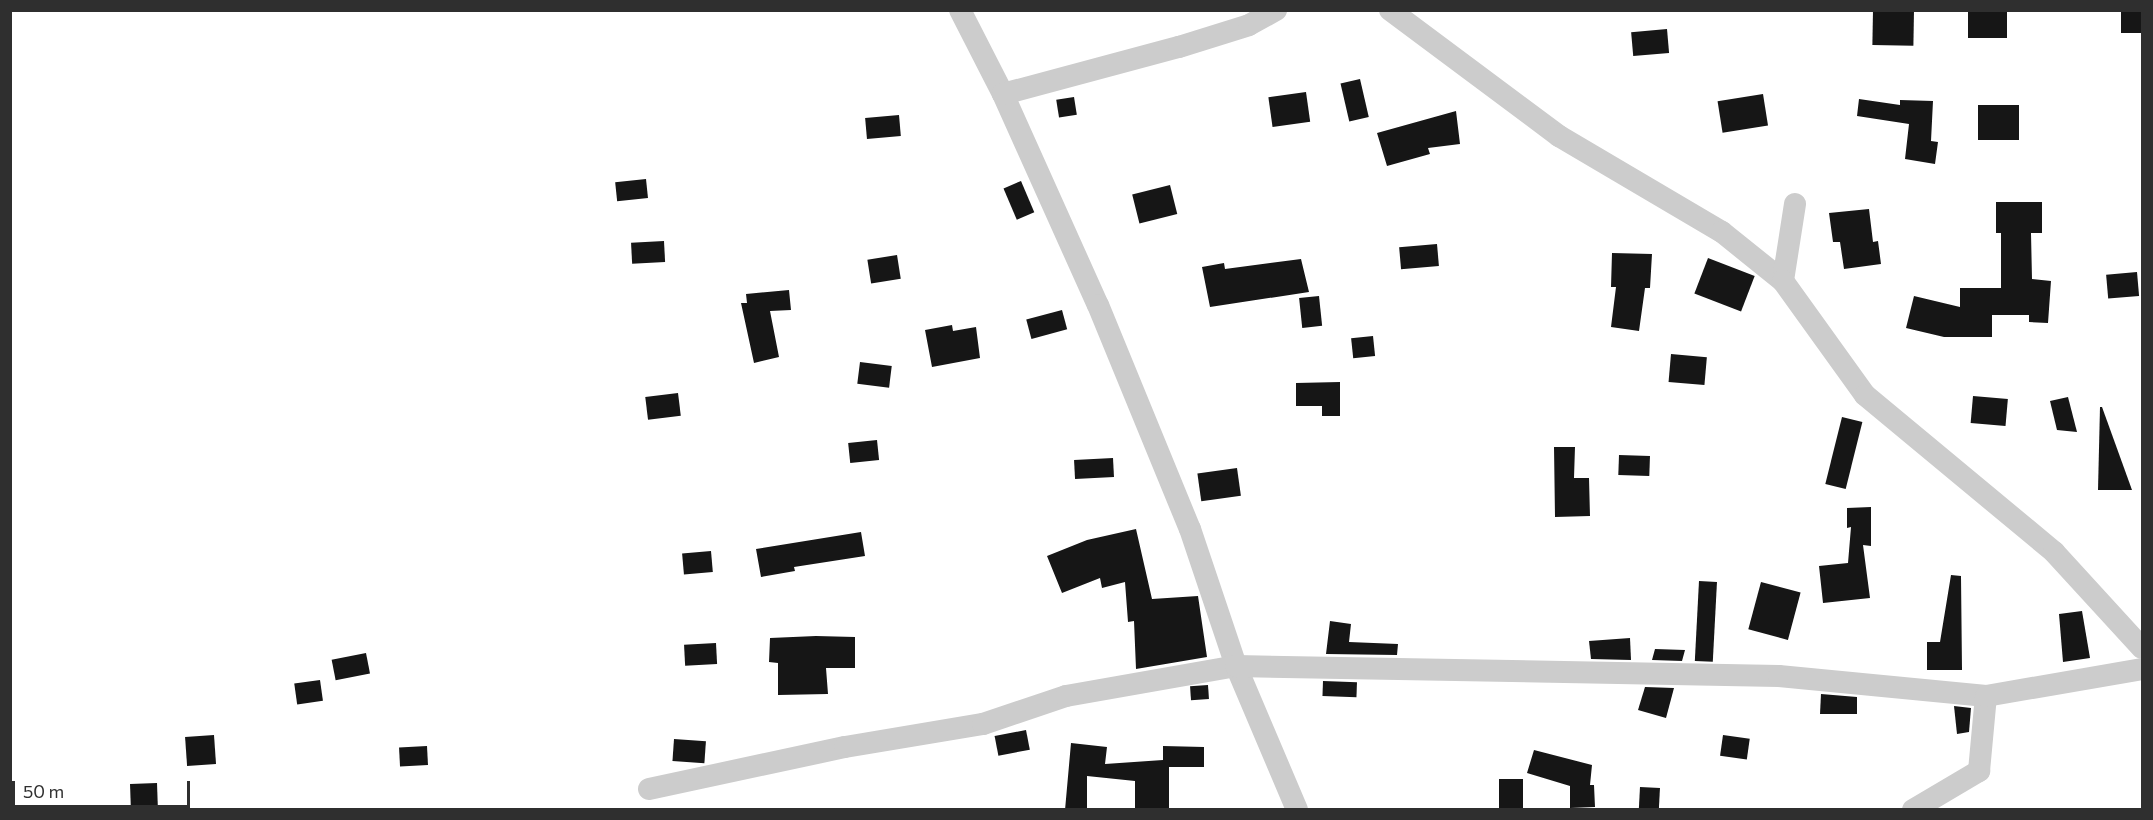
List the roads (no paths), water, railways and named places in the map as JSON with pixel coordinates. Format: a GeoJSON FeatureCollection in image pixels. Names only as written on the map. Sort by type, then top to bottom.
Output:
{"type":"FeatureCollection","features":[{"type":"Feature","properties":{"kind":"street"},"geometry":{"type":"LineString","coordinates":[[960,10],[1003,94],[1098,305],[1190,529],[1236,666],[1297,810]]}},
{"type":"Feature","properties":{"kind":"street"},"geometry":{"type":"LineString","coordinates":[[1003,94],[1179,47],[1249,25],[1276,10]]}},
{"type":"Feature","properties":{"kind":"street"},"geometry":{"type":"LineString","coordinates":[[1390,10],[1559,136],[1722,232],[1783,281],[1865,395],[2054,552],[2142,648]]}},
{"type":"Feature","properties":{"kind":"street"},"geometry":{"type":"LineString","coordinates":[[1783,281],[1796,204]]}},
{"type":"Feature","properties":{"kind":"street"},"geometry":{"type":"LineString","coordinates":[[649,789],[845,747],[983,724],[1066,696],[1236,666],[1779,676],[1986,696],[2142,669]]}},
{"type":"Feature","properties":{"kind":"street"},"geometry":{"type":"LineString","coordinates":[[1913,810],[1979,771],[1986,696]]}}]}
